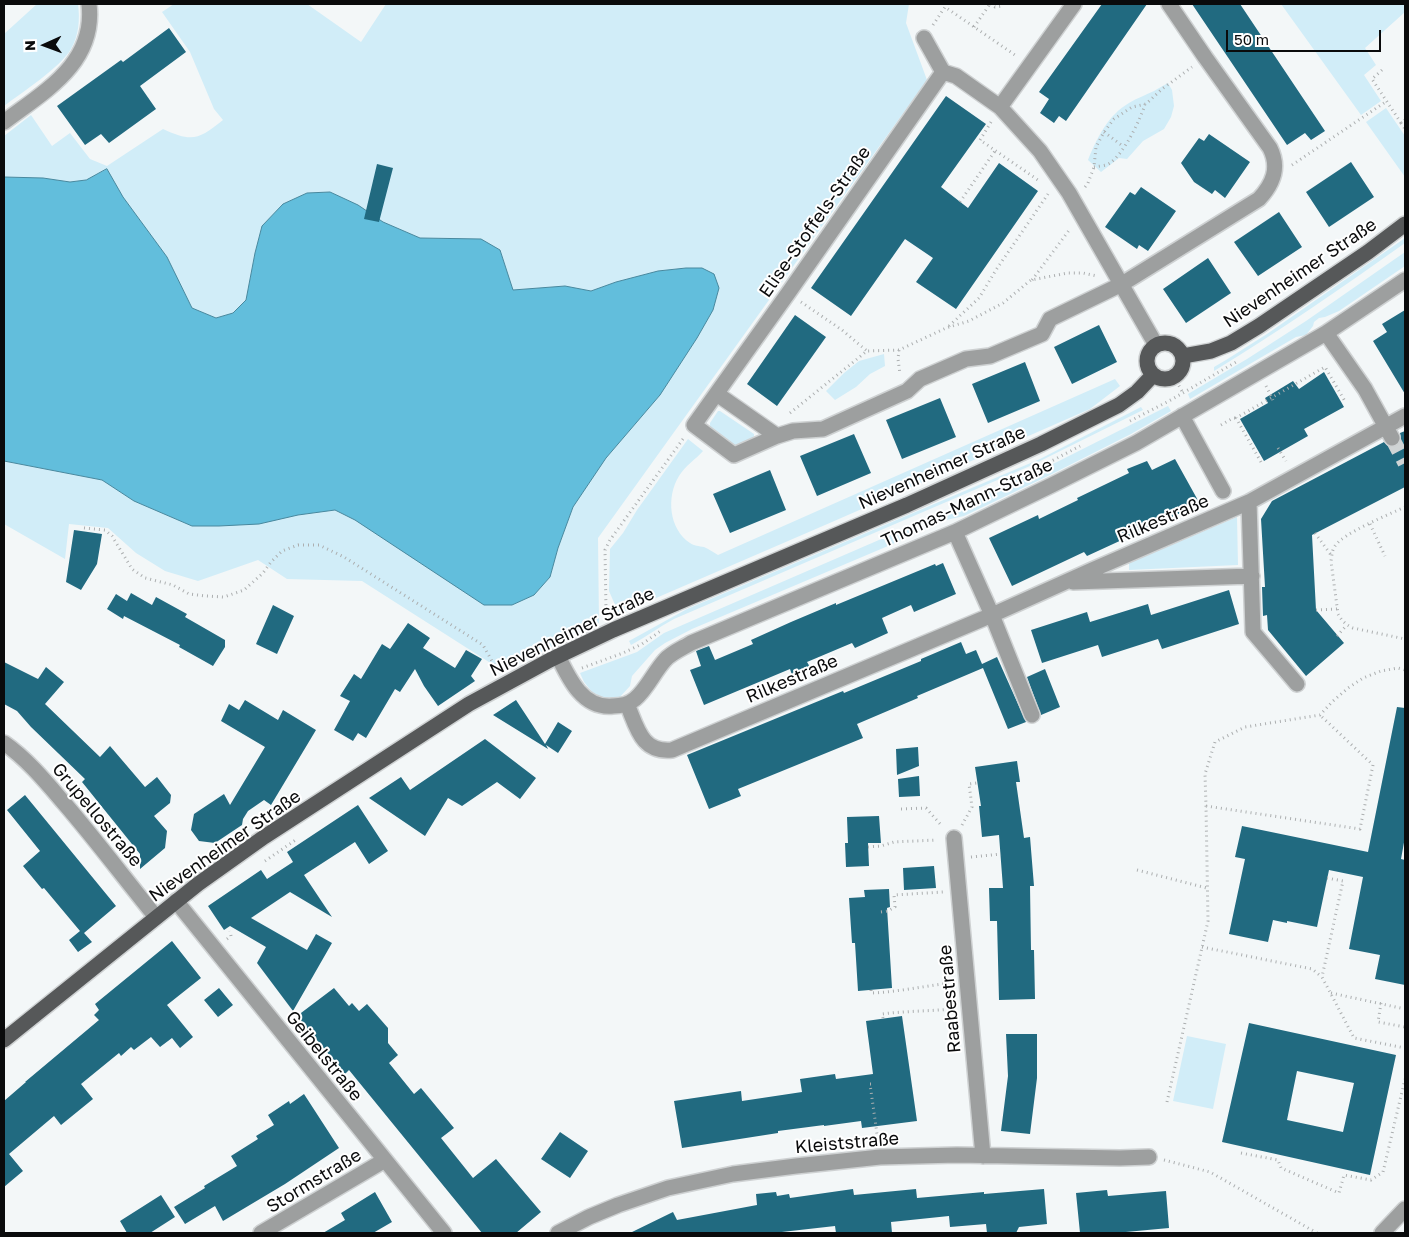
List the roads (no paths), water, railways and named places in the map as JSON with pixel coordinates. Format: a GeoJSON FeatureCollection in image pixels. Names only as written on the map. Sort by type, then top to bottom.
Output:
{"type":"FeatureCollection","features":[{"type":"Feature","properties":{"kind":"main road","name":"Nievenheimer Straße"},"geometry":{"type":"LineString","coordinates":[[1183,356],[1210,351],[1231,343],[1368,252],[1405,224]]}},
{"type":"Feature","properties":{"kind":"main road"},"geometry":{"type":"LineString","coordinates":[[1164,342],[1179,348],[1183,356],[1180,372],[1174,377],[1167,379],[1159,378],[1153,375],[1148,368],[1147,359],[1150,351],[1156,345],[1164,342]]}},
{"type":"Feature","properties":{"kind":"main road","name":"Nievenheimer Straße"},"geometry":{"type":"LineString","coordinates":[[4,1040],[198,884],[264,837],[470,704],[558,656],[613,630],[907,504],[1040,444],[1119,405],[1137,392],[1153,375]]}},
{"type":"Feature","properties":{"kind":"street"},"geometry":{"type":"LineString","coordinates":[[4,122],[47,90],[76,62],[86,41],[90,20],[89,4]]}},
{"type":"Feature","properties":{"kind":"street"},"geometry":{"type":"LineString","coordinates":[[1000,107],[1074,4]]}},
{"type":"Feature","properties":{"kind":"street"},"geometry":{"type":"LineString","coordinates":[[717,394],[777,436],[793,431],[823,429],[907,391],[920,379],[966,359],[990,356],[1042,334],[1050,319],[1122,284],[1259,199],[1273,180],[1275,163],[1270,148],[1169,4]]}},
{"type":"Feature","properties":{"kind":"street"},"geometry":{"type":"LineString","coordinates":[[924,38],[943,72],[956,76],[1000,107],[1040,151],[1082,214],[1156,345]]}},
{"type":"Feature","properties":{"kind":"street","name":"Elise-Stoffels-Straße"},"geometry":{"type":"LineString","coordinates":[[777,436],[734,455],[694,425],[943,72]]}},
{"type":"Feature","properties":{"kind":"street","name":"Thomas-Mann-Straße"},"geometry":{"type":"LineString","coordinates":[[627,704],[640,694],[666,659],[691,643],[955,532],[1111,456],[1326,333],[1405,280]]}},
{"type":"Feature","properties":{"kind":"street"},"geometry":{"type":"LineString","coordinates":[[1326,333],[1365,389],[1389,433]]}},
{"type":"Feature","properties":{"kind":"street"},"geometry":{"type":"LineString","coordinates":[[1182,416],[1223,491]]}},
{"type":"Feature","properties":{"kind":"street","name":"Rilkestraße"},"geometry":{"type":"LineString","coordinates":[[627,704],[640,736],[644,741],[655,749],[662,751],[672,750],[976,623],[1249,502],[1319,464],[1389,433],[1405,416]]}},
{"type":"Feature","properties":{"kind":"street"},"geometry":{"type":"LineString","coordinates":[[1249,502],[1254,632],[1297,684]]}},
{"type":"Feature","properties":{"kind":"street"},"geometry":{"type":"LineString","coordinates":[[955,532],[992,615],[1032,715]]}},
{"type":"Feature","properties":{"kind":"street","name":"Rilkestraße"},"geometry":{"type":"LineString","coordinates":[[1065,582],[1252,576]]}},
{"type":"Feature","properties":{"kind":"street"},"geometry":{"type":"LineString","coordinates":[[558,656],[566,674],[582,696],[590,702],[609,707],[627,704]]}},
{"type":"Feature","properties":{"kind":"street","name":"Grupellostraße"},"geometry":{"type":"LineString","coordinates":[[4,743],[40,776],[74,814],[156,917]]}},
{"type":"Feature","properties":{"kind":"street","name":"Raabestraße"},"geometry":{"type":"LineString","coordinates":[[954,838],[983,1156]]}},
{"type":"Feature","properties":{"kind":"street","name":"Geibelstraße"},"geometry":{"type":"LineString","coordinates":[[176,902],[444,1233]]}},
{"type":"Feature","properties":{"kind":"street","name":"Kleiststraße"},"geometry":{"type":"LineString","coordinates":[[558,1233],[618,1205],[668,1188],[742,1173],[880,1157],[1149,1157]]}},
{"type":"Feature","properties":{"kind":"street","name":"Stormstraße"},"geometry":{"type":"LineString","coordinates":[[262,1233],[385,1160]]}},
{"type":"Feature","properties":{"kind":"street"},"geometry":{"type":"LineString","coordinates":[[1382,1233],[1405,1209]]}},
{"type":"Feature","properties":{"kind":"water"},"geometry":{"type":"Polygon","coordinates":[[[107,169],[123,197],[167,257],[192,308],[216,318],[233,313],[246,300],[262,226],[283,204],[307,193],[330,192],[358,205],[383,222],[420,238],[481,239],[500,250],[513,290],[565,286],[591,291],[658,271],[686,268],[702,268],[714,274],[719,288],[713,310],[660,395],[606,458],[573,507],[550,577],[534,595],[512,605],[484,605],[355,520],[335,510],[298,515],[259,524],[192,526],[134,501],[102,480],[4,461],[4,177],[43,178],[70,182],[86,180],[107,169]]]}},
{"type":"Feature","properties":{"kind":"tunnel"},"geometry":{"type":"LineString","coordinates":[[1392,438],[1405,463]]}}]}
